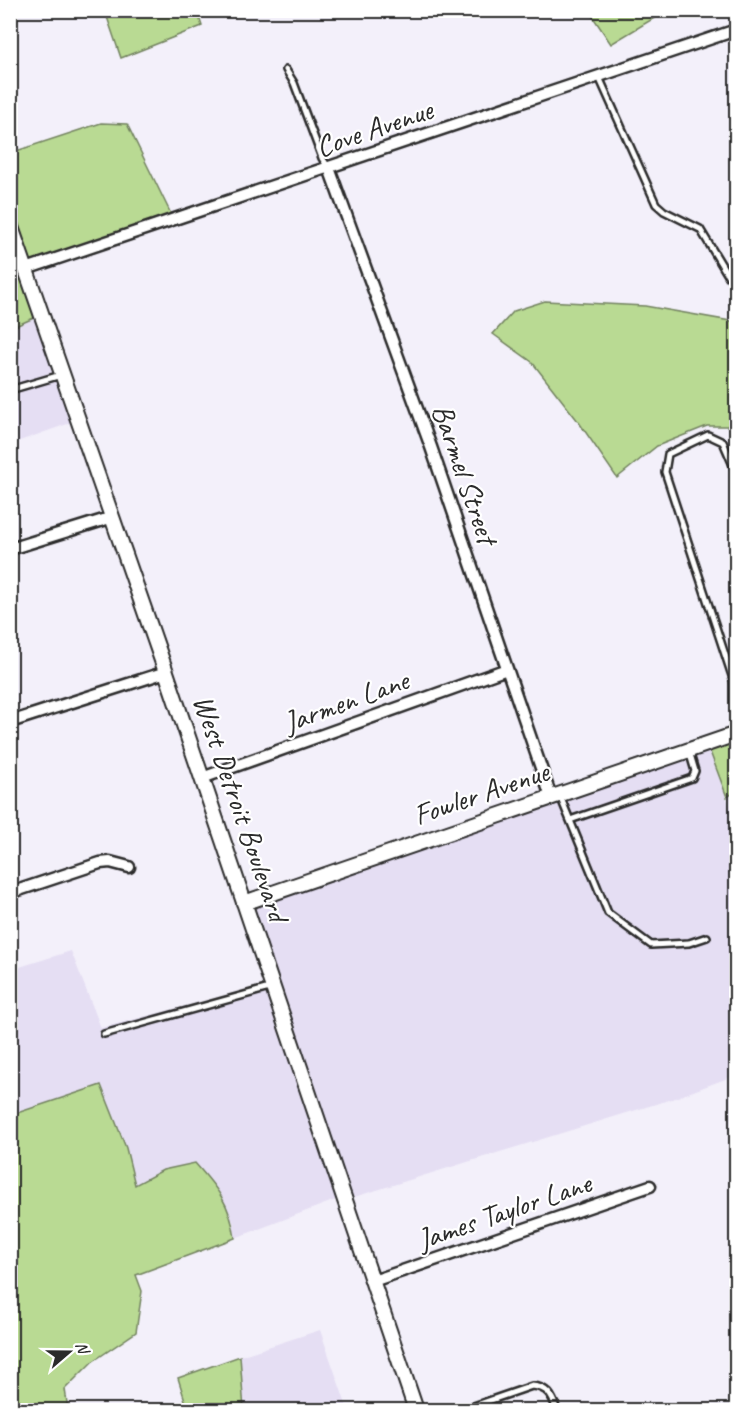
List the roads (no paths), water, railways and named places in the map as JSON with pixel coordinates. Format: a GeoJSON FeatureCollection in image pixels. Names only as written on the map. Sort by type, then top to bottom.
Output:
{"type":"FeatureCollection","features":[{"type":"Feature","properties":{"kind":"street","name":"Cove Avenue"},"geometry":{"type":"LineString","coordinates":[[26,269],[736,30]]}},
{"type":"Feature","properties":{"kind":"street","name":"Barmel Street"},"geometry":{"type":"LineString","coordinates":[[329,168],[431,447],[507,669],[555,796]]}},
{"type":"Feature","properties":{"kind":"street","name":"West Detroit Boulevard"},"geometry":{"type":"LineString","coordinates":[[10,224],[113,517],[417,1410]]}},
{"type":"Feature","properties":{"kind":"street"},"geometry":{"type":"LineString","coordinates":[[10,549],[113,517]]}},
{"type":"Feature","properties":{"kind":"street","name":"Jarmen Lane"},"geometry":{"type":"LineString","coordinates":[[202,778],[507,669]]}},
{"type":"Feature","properties":{"kind":"street"},"geometry":{"type":"LineString","coordinates":[[10,722],[166,672]]}},
{"type":"Feature","properties":{"kind":"street","name":"Fowler Avenue"},"geometry":{"type":"LineString","coordinates":[[244,903],[736,734]]}},
{"type":"Feature","properties":{"kind":"street"},"geometry":{"type":"LineString","coordinates":[[10,893],[100,863],[110,862],[129,867]]}},
{"type":"Feature","properties":{"kind":"street","name":"James Taylor Lane"},"geometry":{"type":"LineString","coordinates":[[373,1281],[650,1186]]}},
{"type":"Feature","properties":{"kind":"lane"},"geometry":{"type":"LineString","coordinates":[[286,70],[294,83],[322,158],[329,168]]}},
{"type":"Feature","properties":{"kind":"lane"},"geometry":{"type":"LineString","coordinates":[[599,77],[657,204],[664,211],[700,229],[710,241],[729,277]]}},
{"type":"Feature","properties":{"kind":"lane"},"geometry":{"type":"LineString","coordinates":[[10,390],[63,375]]}},
{"type":"Feature","properties":{"kind":"lane"},"geometry":{"type":"LineString","coordinates":[[736,472],[723,442],[708,435],[668,454],[665,472],[736,688]]}},
{"type":"Feature","properties":{"kind":"lane"},"geometry":{"type":"LineString","coordinates":[[570,820],[692,778],[695,771],[689,750]]}},
{"type":"Feature","properties":{"kind":"lane"},"geometry":{"type":"LineString","coordinates":[[555,796],[570,820],[608,913],[651,945],[689,943],[707,937]]}},
{"type":"Feature","properties":{"kind":"lane"},"geometry":{"type":"LineString","coordinates":[[104,1034],[273,987]]}},
{"type":"Feature","properties":{"kind":"lane"},"geometry":{"type":"LineString","coordinates":[[462,1410],[532,1386],[541,1386],[549,1391],[557,1410]]}}]}
